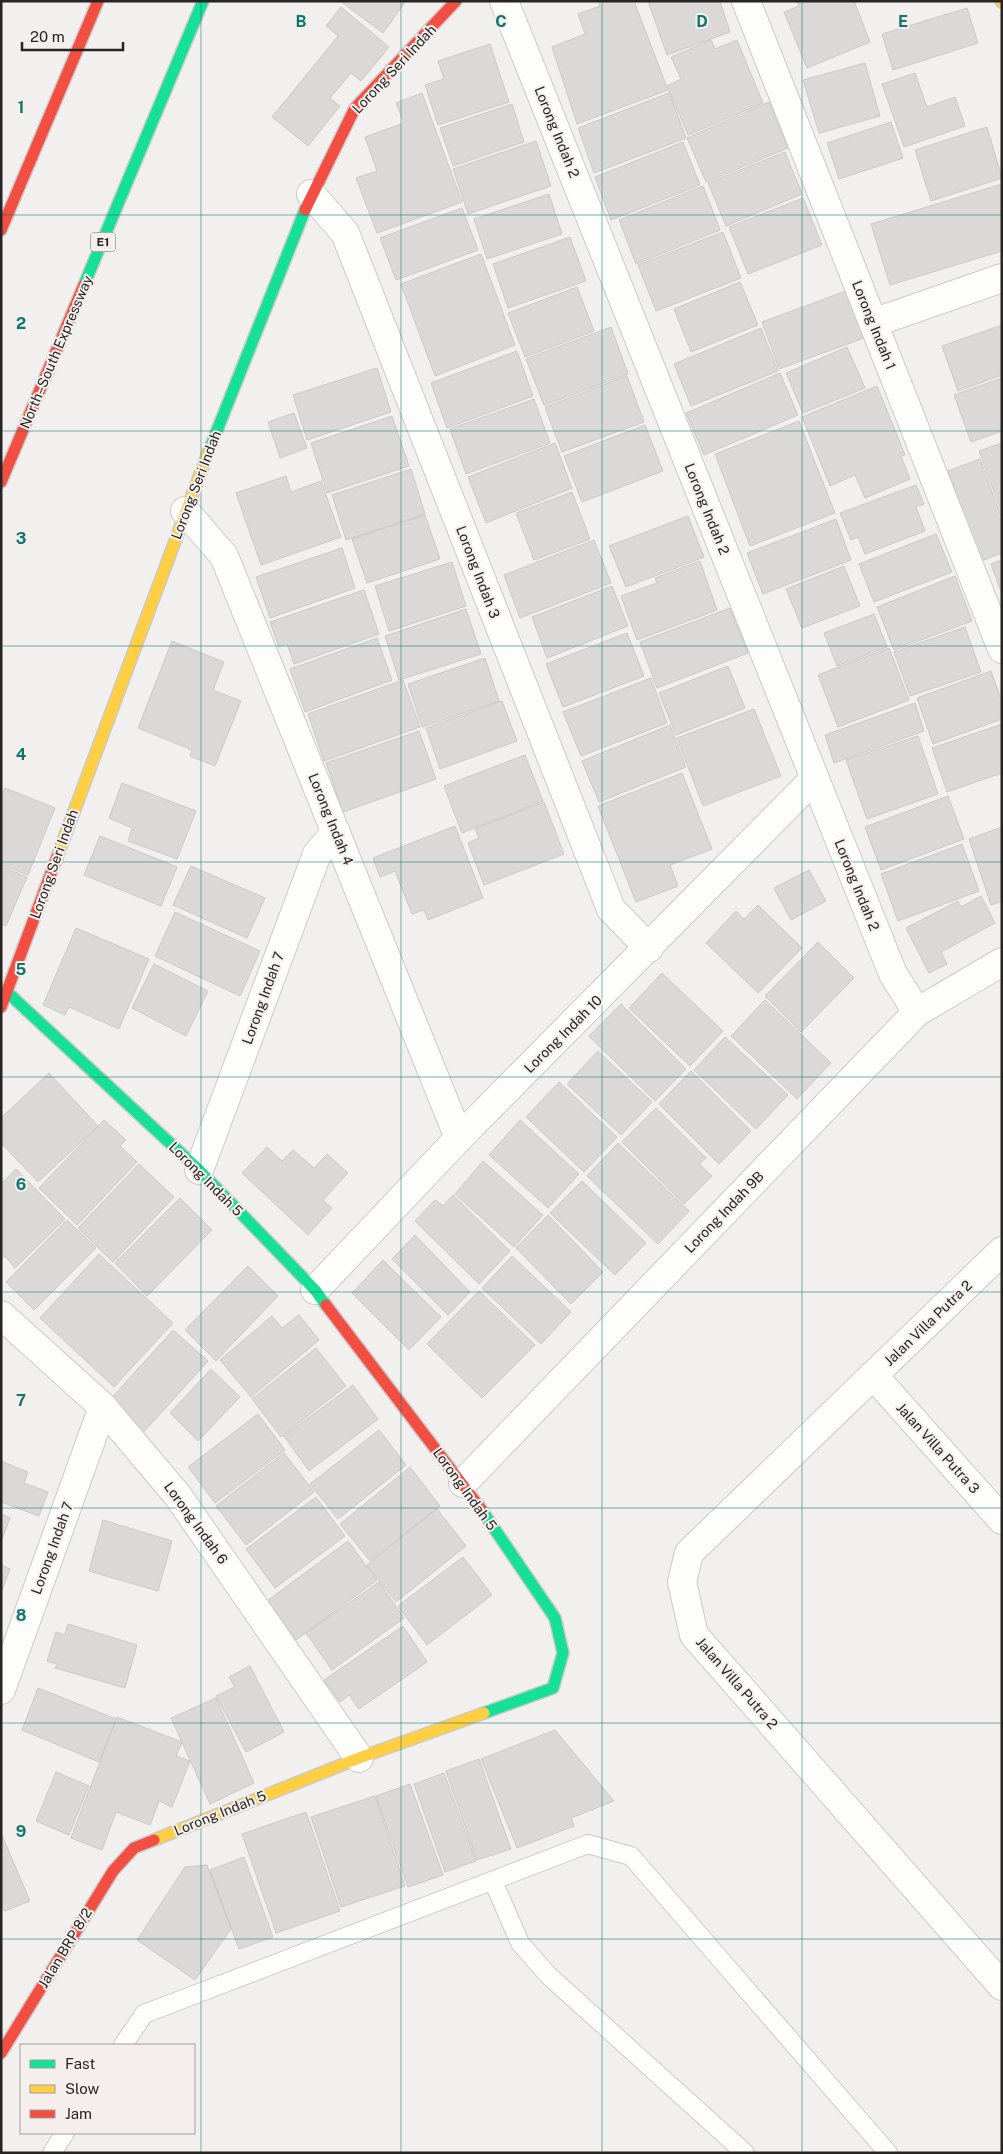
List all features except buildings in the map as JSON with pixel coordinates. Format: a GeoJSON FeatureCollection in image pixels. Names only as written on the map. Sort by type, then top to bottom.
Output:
{"type":"FeatureCollection","features":[{"type":"Feature","properties":{"kind":"main road"},"geometry":{"type":"LineString","coordinates":[[1,230],[42,129],[98,1]]}},
{"type":"Feature","properties":{"kind":"main road","name":"North–South Expressway"},"geometry":{"type":"LineString","coordinates":[[1,482],[204,1]]}},
{"type":"Feature","properties":{"kind":"main road","name":"Lorong Seri Indah"},"geometry":{"type":"LineString","coordinates":[[1,1007],[185,511],[311,194],[354,108],[456,1]]}},
{"type":"Feature","properties":{"kind":"main road","name":"Lorong Indah 5"},"geometry":{"type":"LineString","coordinates":[[7,992],[199,1170],[315,1290],[464,1483],[555,1618],[564,1653],[553,1688],[359,1758],[134,1848]]}},
{"type":"Feature","properties":{"kind":"main road","name":"Jalan BRP 8/2"},"geometry":{"type":"LineString","coordinates":[[1,2053],[113,1871],[134,1848]]}},
{"type":"Feature","properties":{"kind":"street","name":"Lorong Indah 2"},"geometry":{"type":"LineString","coordinates":[[504,1],[893,974],[916,1012]]}},
{"type":"Feature","properties":{"kind":"street","name":"Lorong Indah 1"},"geometry":{"type":"LineString","coordinates":[[746,1],[1002,649]]}},
{"type":"Feature","properties":{"kind":"street","name":"Lorong Indah 3"},"geometry":{"type":"LineString","coordinates":[[311,194],[345,233],[611,909],[649,948]]}},
{"type":"Feature","properties":{"kind":"street"},"geometry":{"type":"LineString","coordinates":[[873,322],[1002,278]]}},
{"type":"Feature","properties":{"kind":"street","name":"Lorong Indah 4"},"geometry":{"type":"LineString","coordinates":[[185,511],[224,556],[459,1138]]}},
{"type":"Feature","properties":{"kind":"street","name":"Lorong Indah 10"},"geometry":{"type":"LineString","coordinates":[[315,1290],[459,1138],[649,948],[814,779]]}},
{"type":"Feature","properties":{"kind":"street","name":"Lorong Indah 7"},"geometry":{"type":"LineString","coordinates":[[199,1170],[316,854],[336,832]]}},
{"type":"Feature","properties":{"kind":"street","name":"Lorong Indah 9B"},"geometry":{"type":"LineString","coordinates":[[464,1483],[916,1012],[1002,962]]}},
{"type":"Feature","properties":{"kind":"street","name":"Jalan Villa Putra 2"},"geometry":{"type":"LineString","coordinates":[[1002,1251],[689,1554],[682,1582],[694,1635],[1002,1986]]}},
{"type":"Feature","properties":{"kind":"street","name":"Lorong Indah 6"},"geometry":{"type":"LineString","coordinates":[[1,1315],[102,1407],[178,1496],[359,1758]]}},
{"type":"Feature","properties":{"kind":"street","name":"Jalan Villa Putra 3"},"geometry":{"type":"LineString","coordinates":[[874,1375],[1002,1520]]}},
{"type":"Feature","properties":{"kind":"street","name":"Lorong Indah 7"},"geometry":{"type":"LineString","coordinates":[[1,1690],[102,1407]]}},
{"type":"Feature","properties":{"kind":"lane"},"geometry":{"type":"LineString","coordinates":[[124,2044],[144,2014],[588,1844],[631,1856],[888,2153]]}},
{"type":"Feature","properties":{"kind":"lane"},"geometry":{"type":"LineString","coordinates":[[493,1881],[520,1943],[548,1975],[745,2153]]}},
{"type":"Feature","properties":{"kind":"lane"},"geometry":{"type":"LineString","coordinates":[[52,2153],[65,2134]]}},
{"type":"Feature","properties":{"kind":"traffic: fast"},"geometry":{"type":"LineString","coordinates":[[84,285],[203,1]]}},
{"type":"Feature","properties":{"kind":"traffic: fast"},"geometry":{"type":"LineString","coordinates":[[208,453],[305,210]]}},
{"type":"Feature","properties":{"kind":"traffic: fast"},"geometry":{"type":"LineString","coordinates":[[7,992],[199,1170],[315,1290],[326,1305]]}},
{"type":"Feature","properties":{"kind":"traffic: fast"},"geometry":{"type":"LineString","coordinates":[[481,1509],[555,1618],[563,1653],[553,1688],[484,1713]]}},
{"type":"Feature","properties":{"kind":"traffic: slow"},"geometry":{"type":"LineString","coordinates":[[57,857],[208,453]]}},
{"type":"Feature","properties":{"kind":"traffic: slow"},"geometry":{"type":"LineString","coordinates":[[154,1840],[359,1758],[484,1713]]}},
{"type":"Feature","properties":{"kind":"traffic: jam"},"geometry":{"type":"LineString","coordinates":[[1,230],[98,1]]}},
{"type":"Feature","properties":{"kind":"traffic: jam"},"geometry":{"type":"LineString","coordinates":[[305,210],[355,108],[456,1]]}},
{"type":"Feature","properties":{"kind":"traffic: jam"},"geometry":{"type":"LineString","coordinates":[[1,482],[84,285]]}},
{"type":"Feature","properties":{"kind":"traffic: jam"},"geometry":{"type":"LineString","coordinates":[[1,1007],[57,857]]}},
{"type":"Feature","properties":{"kind":"traffic: jam"},"geometry":{"type":"LineString","coordinates":[[326,1305],[481,1509]]}},
{"type":"Feature","properties":{"kind":"traffic: jam"},"geometry":{"type":"LineString","coordinates":[[1,2053],[113,1871],[134,1848],[154,1840]]}}]}
